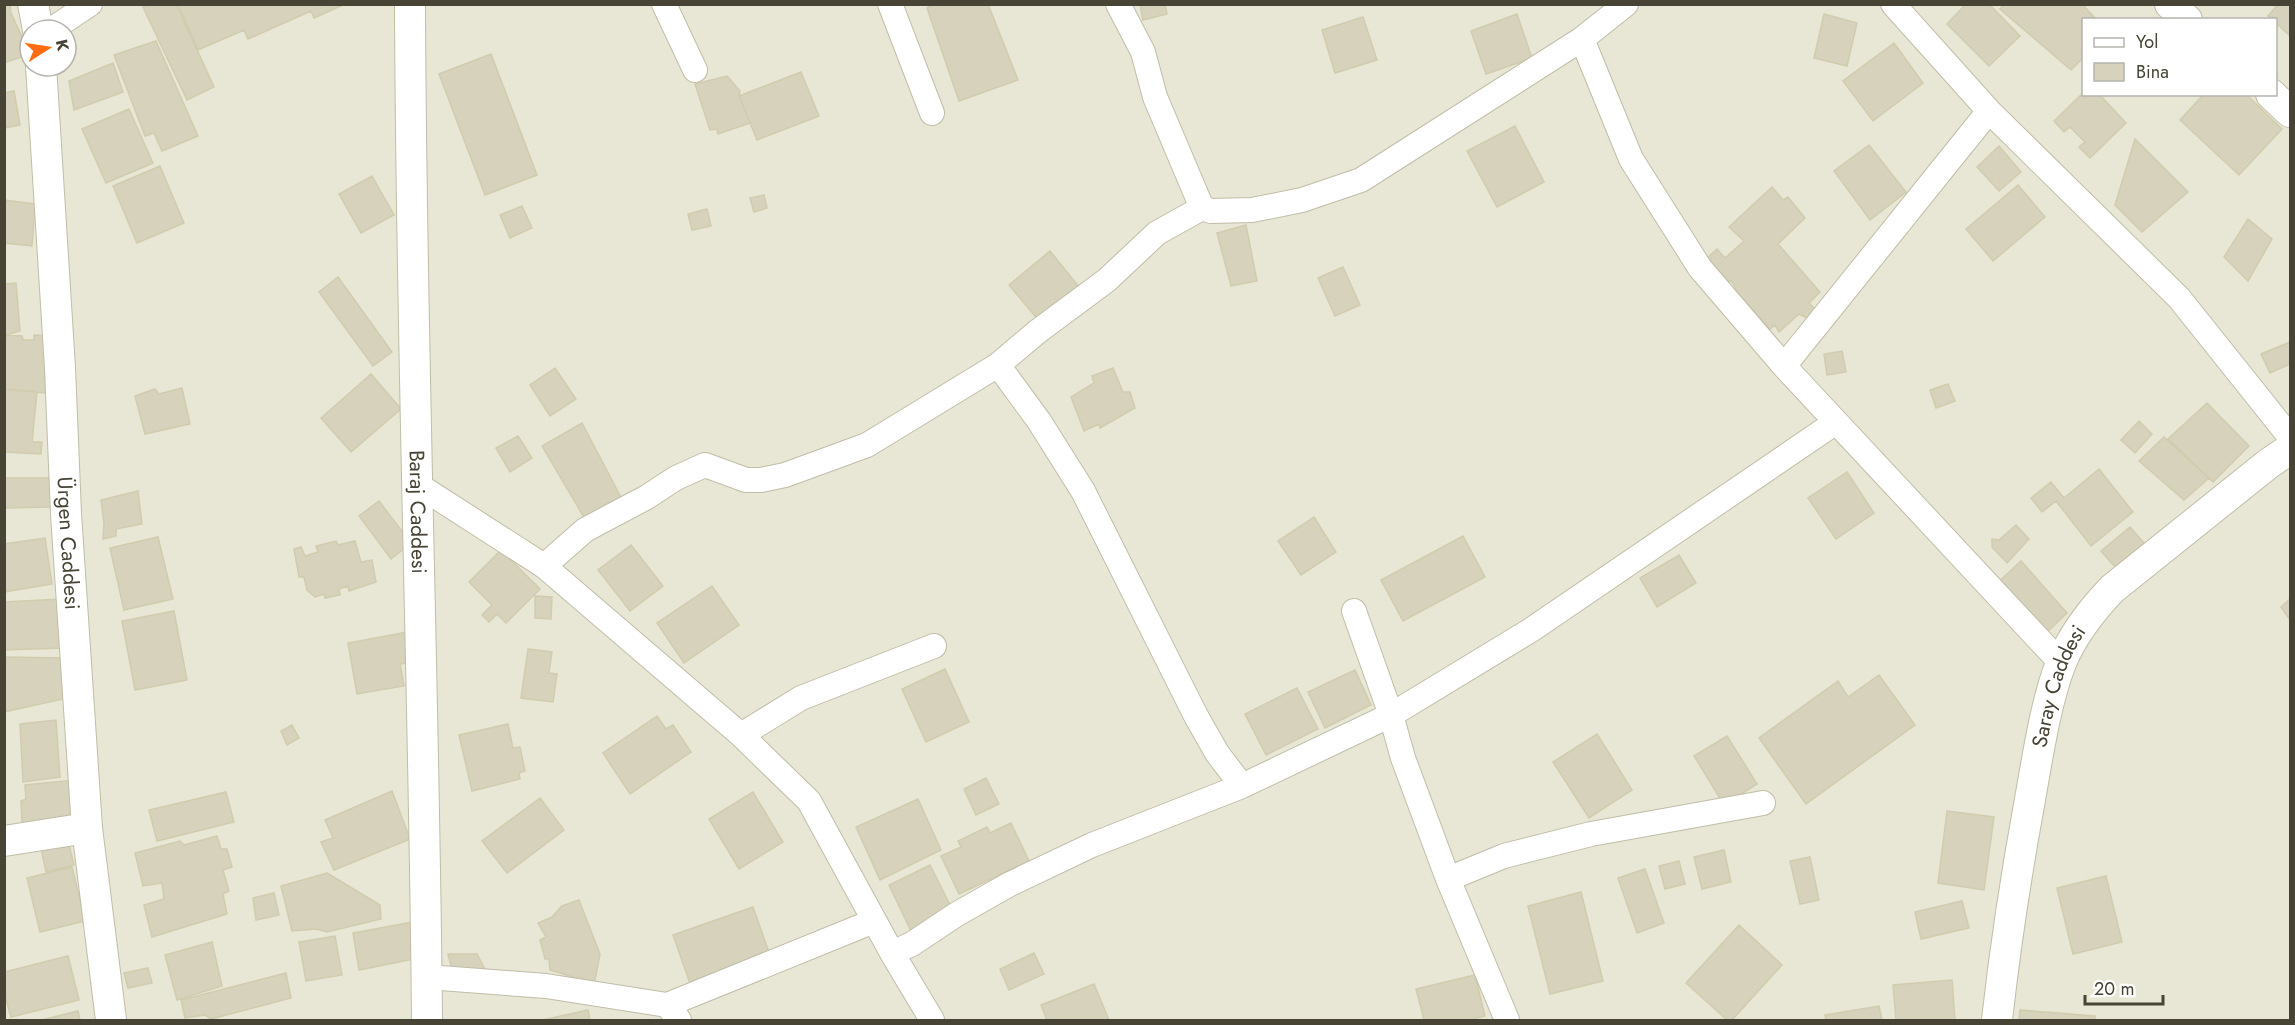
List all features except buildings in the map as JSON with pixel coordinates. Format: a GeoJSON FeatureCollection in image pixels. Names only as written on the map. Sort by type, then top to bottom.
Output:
{"type":"FeatureCollection","features":[{"type":"Feature","properties":{"kind":"street"},"geometry":{"type":"LineString","coordinates":[[69,18],[90,4]]}},
{"type":"Feature","properties":{"kind":"street","name":"Baraj Caddesi"},"geometry":{"type":"LineString","coordinates":[[410,4],[411,230],[418,485],[427,1020]]}},
{"type":"Feature","properties":{"kind":"street"},"geometry":{"type":"LineString","coordinates":[[664,4],[695,69]]}},
{"type":"Feature","properties":{"kind":"street"},"geometry":{"type":"LineString","coordinates":[[890,4],[932,113]]}},
{"type":"Feature","properties":{"kind":"street"},"geometry":{"type":"LineString","coordinates":[[1118,4],[1143,52],[1155,97],[1202,208]]}},
{"type":"Feature","properties":{"kind":"street"},"geometry":{"type":"LineString","coordinates":[[544,566],[585,530],[647,498],[676,478],[705,465],[746,480],[777,477],[867,445],[998,365],[1107,279],[1156,233],[1202,208],[1211,211],[1252,210],[1302,200],[1361,180],[1582,39],[1626,4]]}},
{"type":"Feature","properties":{"kind":"street"},"geometry":{"type":"LineString","coordinates":[[1893,4],[1989,111],[2179,298],[2290,437]]}},
{"type":"Feature","properties":{"kind":"street"},"geometry":{"type":"LineString","coordinates":[[2170,4],[2185,18]]}},
{"type":"Feature","properties":{"kind":"street"},"geometry":{"type":"LineString","coordinates":[[1582,39],[1631,159],[1700,268],[1784,366],[2061,663]]}},
{"type":"Feature","properties":{"kind":"street","name":"Ürgen Caddesi"},"geometry":{"type":"LineString","coordinates":[[42,78],[60,368],[66,514],[87,828],[111,1020]]}},
{"type":"Feature","properties":{"kind":"street"},"geometry":{"type":"LineString","coordinates":[[2273,96],[2290,112]]}},
{"type":"Feature","properties":{"kind":"street"},"geometry":{"type":"LineString","coordinates":[[1784,366],[1989,111]]}},
{"type":"Feature","properties":{"kind":"street"},"geometry":{"type":"LineString","coordinates":[[998,365],[1039,421],[1083,491],[1196,716],[1217,753],[1242,786]]}},
{"type":"Feature","properties":{"kind":"street"},"geometry":{"type":"LineString","coordinates":[[892,953],[912,944],[957,914],[1010,884],[1092,845],[1242,786],[1391,715],[1531,630],[1836,422]]}},
{"type":"Feature","properties":{"kind":"street","name":"Saray Caddesi"},"geometry":{"type":"LineString","coordinates":[[1997,1020],[2017,873],[2036,767],[2061,663],[2076,633],[2090,611],[2112,589],[2268,464],[2290,449]]}},
{"type":"Feature","properties":{"kind":"street"},"geometry":{"type":"LineString","coordinates":[[418,485],[544,566],[741,735],[809,801],[874,921],[932,1020]]}},
{"type":"Feature","properties":{"kind":"street"},"geometry":{"type":"LineString","coordinates":[[1354,611],[1391,715],[1403,758],[1448,879],[1507,1020]]}},
{"type":"Feature","properties":{"kind":"street"},"geometry":{"type":"LineString","coordinates":[[741,735],[801,698],[934,646]]}},
{"type":"Feature","properties":{"kind":"street"},"geometry":{"type":"LineString","coordinates":[[1448,879],[1504,856],[1591,834],[1763,803]]}},
{"type":"Feature","properties":{"kind":"street"},"geometry":{"type":"LineString","coordinates":[[4,841],[87,828]]}},
{"type":"Feature","properties":{"kind":"street"},"geometry":{"type":"LineString","coordinates":[[427,977],[546,986],[673,1013],[874,921]]}},
{"type":"Feature","properties":{"kind":"shaded area"},"geometry":{"type":"Polygon","coordinates":[[[5,5],[2290,5],[2290,1020],[5,1020],[5,5]]]}}]}
